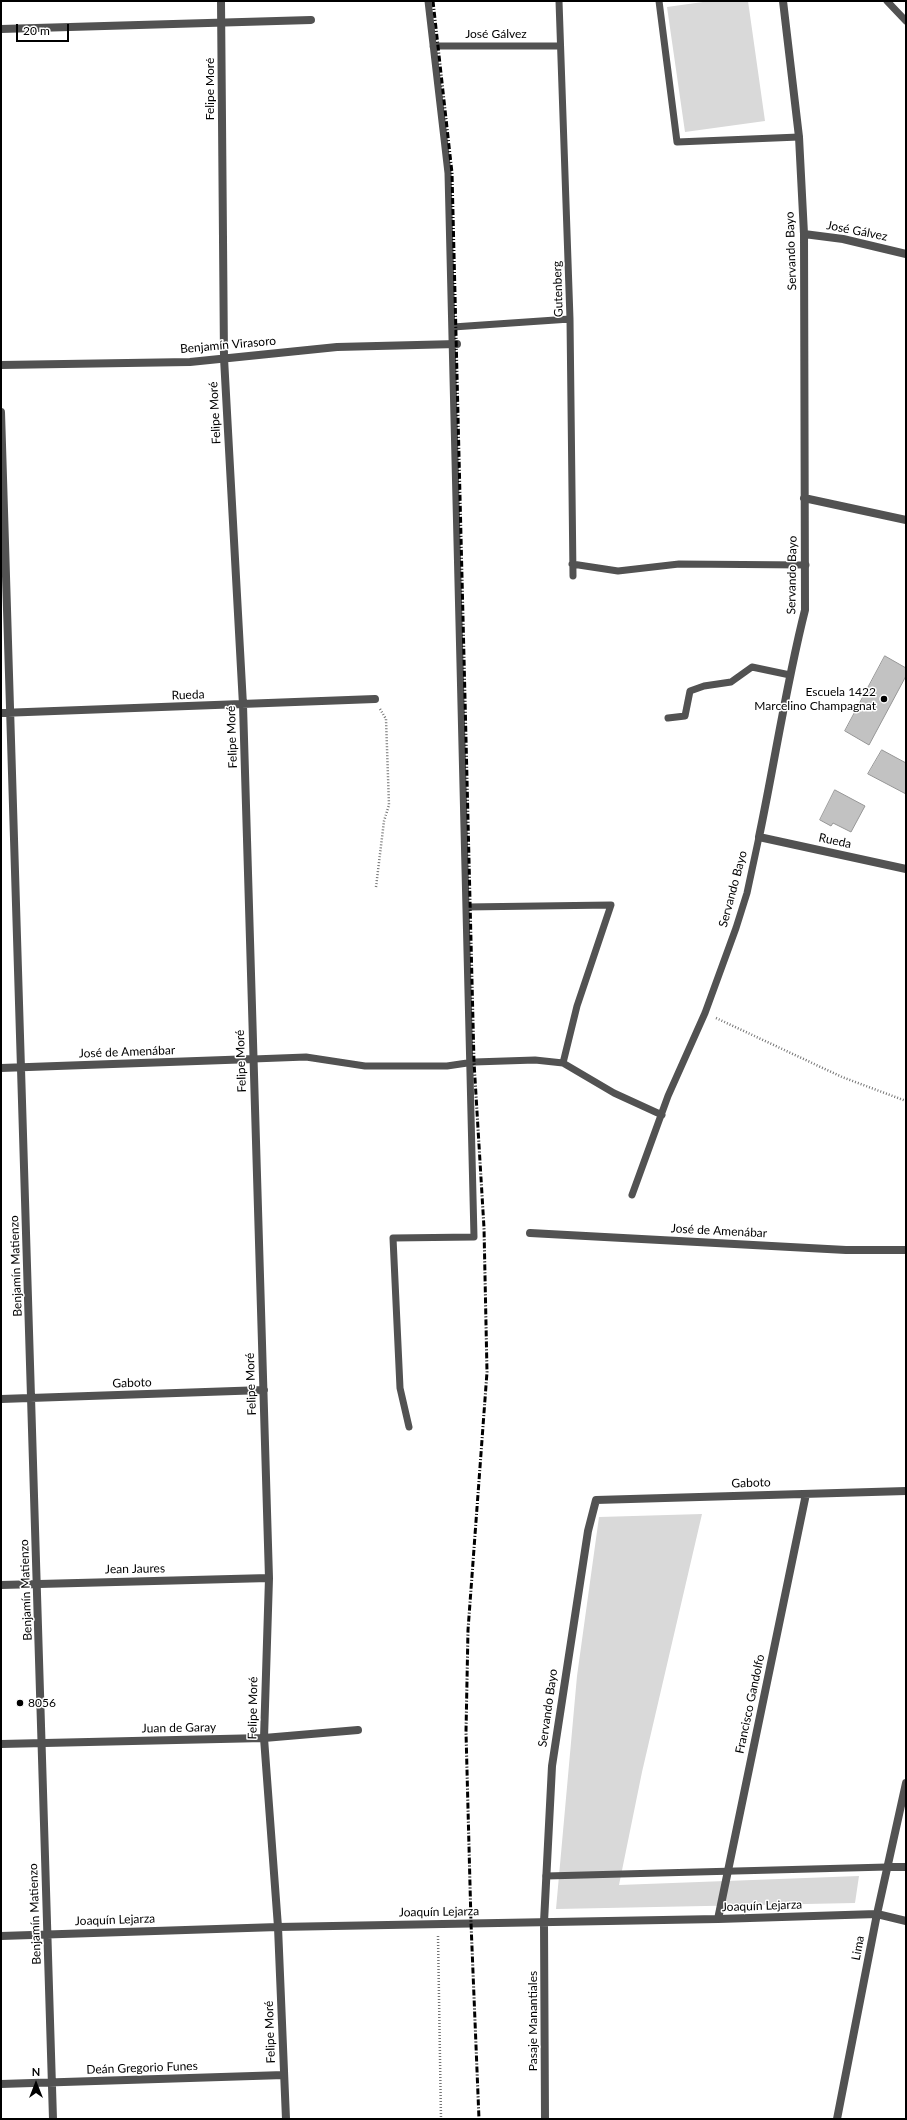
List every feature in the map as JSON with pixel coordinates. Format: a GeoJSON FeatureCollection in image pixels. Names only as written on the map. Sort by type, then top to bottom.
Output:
{"type":"FeatureCollection","features":[{"type":"Feature","properties":{"kind":"street","name":"Felipe Moré"},"geometry":{"type":"LineString","coordinates":[[221,1],[224,358],[243,705],[269,1578],[264,1738],[278,1927],[286,2119]]}},
{"type":"Feature","properties":{"kind":"street","name":"Servando Bayo"},"geometry":{"type":"LineString","coordinates":[[759,837],[790,675],[805,610],[806,565],[804,498],[806,354],[804,234],[799,137],[783,1]]}},
{"type":"Feature","properties":{"kind":"street"},"geometry":{"type":"LineString","coordinates":[[1,29],[311,20]]}},
{"type":"Feature","properties":{"kind":"street","name":"José Gálvez"},"geometry":{"type":"LineString","coordinates":[[804,234],[843,239],[906,254]]}},
{"type":"Feature","properties":{"kind":"street","name":"Benjamín Virasoro"},"geometry":{"type":"LineString","coordinates":[[1,365],[190,362],[337,347],[455,344]]}},
{"type":"Feature","properties":{"kind":"street","name":"Benjamín Matienzo"},"geometry":{"type":"LineString","coordinates":[[1,412],[3,523],[12,713],[53,2119]]}},
{"type":"Feature","properties":{"kind":"street"},"geometry":{"type":"LineString","coordinates":[[804,498],[906,520]]}},
{"type":"Feature","properties":{"kind":"street","name":"Rueda"},"geometry":{"type":"LineString","coordinates":[[1,713],[375,699]]}},
{"type":"Feature","properties":{"kind":"street","name":"Rueda"},"geometry":{"type":"LineString","coordinates":[[759,837],[906,869]]}},
{"type":"Feature","properties":{"kind":"street","name":"José de Amenábar"},"geometry":{"type":"LineString","coordinates":[[1,1068],[253,1060]]}},
{"type":"Feature","properties":{"kind":"street","name":"José de Amenábar"},"geometry":{"type":"LineString","coordinates":[[530,1233],[846,1250],[906,1250]]}},
{"type":"Feature","properties":{"kind":"street","name":"Gaboto"},"geometry":{"type":"LineString","coordinates":[[1,1399],[264,1390]]}},
{"type":"Feature","properties":{"kind":"street","name":"Gaboto"},"geometry":{"type":"LineString","coordinates":[[596,1500],[906,1491]]}},
{"type":"Feature","properties":{"kind":"street","name":"Francisco Gandolfo"},"geometry":{"type":"LineString","coordinates":[[718,1919],[806,1494]]}},
{"type":"Feature","properties":{"kind":"street","name":"Servando Bayo"},"geometry":{"type":"LineString","coordinates":[[544,1922],[552,1766],[588,1531],[596,1500]]}},
{"type":"Feature","properties":{"kind":"street","name":"Jean Jaures"},"geometry":{"type":"LineString","coordinates":[[1,1584],[269,1578]]}},
{"type":"Feature","properties":{"kind":"street","name":"Juan de Garay"},"geometry":{"type":"LineString","coordinates":[[1,1744],[264,1738],[358,1730]]}},
{"type":"Feature","properties":{"kind":"street","name":"Lima"},"geometry":{"type":"LineString","coordinates":[[837,2119],[877,1914],[906,1783]]}},
{"type":"Feature","properties":{"kind":"street"},"geometry":{"type":"LineString","coordinates":[[887,1867],[906,1867]]}},
{"type":"Feature","properties":{"kind":"street"},"geometry":{"type":"LineString","coordinates":[[877,1914],[906,1921]]}},
{"type":"Feature","properties":{"kind":"street","name":"Joaquín Lejarza"},"geometry":{"type":"LineString","coordinates":[[1,1936],[278,1927],[718,1919],[877,1914]]}},
{"type":"Feature","properties":{"kind":"street","name":"Pasaje Manantiales"},"geometry":{"type":"LineString","coordinates":[[544,1922],[545,2119]]}},
{"type":"Feature","properties":{"kind":"street","name":"Deán Gregorio Funes"},"geometry":{"type":"LineString","coordinates":[[1,2084],[284,2075]]}},
{"type":"Feature","properties":{"kind":"lane"},"geometry":{"type":"LineString","coordinates":[[409,1427],[400,1388],[393,1238],[474,1237],[469,1063],[455,344],[453,327],[448,173],[428,1]]}},
{"type":"Feature","properties":{"kind":"lane","name":"Gutenberg"},"geometry":{"type":"LineString","coordinates":[[559,1],[570,319],[573,576]]}},
{"type":"Feature","properties":{"kind":"lane"},"geometry":{"type":"LineString","coordinates":[[659,1],[677,142],[799,137]]}},
{"type":"Feature","properties":{"kind":"lane"},"geometry":{"type":"LineString","coordinates":[[887,1],[906,21]]}},
{"type":"Feature","properties":{"kind":"lane","name":"José Gálvez"},"geometry":{"type":"LineString","coordinates":[[433,46],[560,46]]}},
{"type":"Feature","properties":{"kind":"lane"},"geometry":{"type":"LineString","coordinates":[[453,327],[570,319]]}},
{"type":"Feature","properties":{"kind":"lane"},"geometry":{"type":"LineString","coordinates":[[572,564],[618,571],[679,564],[806,565]]}},
{"type":"Feature","properties":{"kind":"lane"},"geometry":{"type":"LineString","coordinates":[[668,718],[685,716],[690,691],[704,686],[731,682],[752,666],[790,675]]}},
{"type":"Feature","properties":{"kind":"lane","name":"Servando Bayo"},"geometry":{"type":"LineString","coordinates":[[632,1195],[662,1115],[705,1013],[747,893],[759,837]]}},
{"type":"Feature","properties":{"kind":"lane"},"geometry":{"type":"LineString","coordinates":[[466,907],[611,905],[577,1006],[563,1063]]}},
{"type":"Feature","properties":{"kind":"lane"},"geometry":{"type":"LineString","coordinates":[[253,1060],[306,1056],[365,1066],[447,1066],[469,1063],[535,1060],[563,1063],[614,1093],[662,1115]]}},
{"type":"Feature","properties":{"kind":"lane"},"geometry":{"type":"LineString","coordinates":[[546,1876],[887,1867]]}},
{"type":"Feature","properties":{"kind":"path"},"geometry":{"type":"LineString","coordinates":[[375,699],[386,719],[389,805],[384,821],[376,887]]}},
{"type":"Feature","properties":{"kind":"path"},"geometry":{"type":"LineString","coordinates":[[705,1013],[842,1077],[906,1101]]}},
{"type":"Feature","properties":{"kind":"path"},"geometry":{"type":"LineString","coordinates":[[438,1923],[441,2119]]}},
{"type":"Feature","properties":{"kind":"shaded area"},"geometry":{"type":"Polygon","coordinates":[[[710,1],[748,1],[765,121],[685,132],[667,7],[710,1]]]}},
{"type":"Feature","properties":{"kind":"shaded area"},"geometry":{"type":"Polygon","coordinates":[[[702,1514],[642,1772],[619,1885],[859,1876],[855,1903],[556,1909],[577,1676],[599,1517],[702,1514]]]}},
{"type":"Feature","properties":{"kind":"building"},"geometry":{"type":"Polygon","coordinates":[[[885,656],[906,668],[906,676],[869,745],[845,731],[885,656]]]}},
{"type":"Feature","properties":{"kind":"building"},"geometry":{"type":"Polygon","coordinates":[[[882,750],[906,763],[906,794],[868,774],[882,750]]]}},
{"type":"Feature","properties":{"kind":"building"},"geometry":{"type":"Polygon","coordinates":[[[835,790],[865,806],[851,832],[833,823],[831,826],[820,820],[835,790]]]}},
{"type":"Feature","properties":{"kind":"railway"},"geometry":{"type":"LineString","coordinates":[[433,1],[452,173],[474,1062],[484,1228],[487,1372],[468,1630],[466,1732],[471,1923],[479,2119]]}},
{"type":"Feature","properties":{"kind":"place","name":"Escuela 1422 Marcelino Champagnat"},"geometry":{"type":"Point","coordinates":[884,699]}},
{"type":"Feature","properties":{"kind":"place","name":"8056"},"geometry":{"type":"Point","coordinates":[20,1703]}}]}
